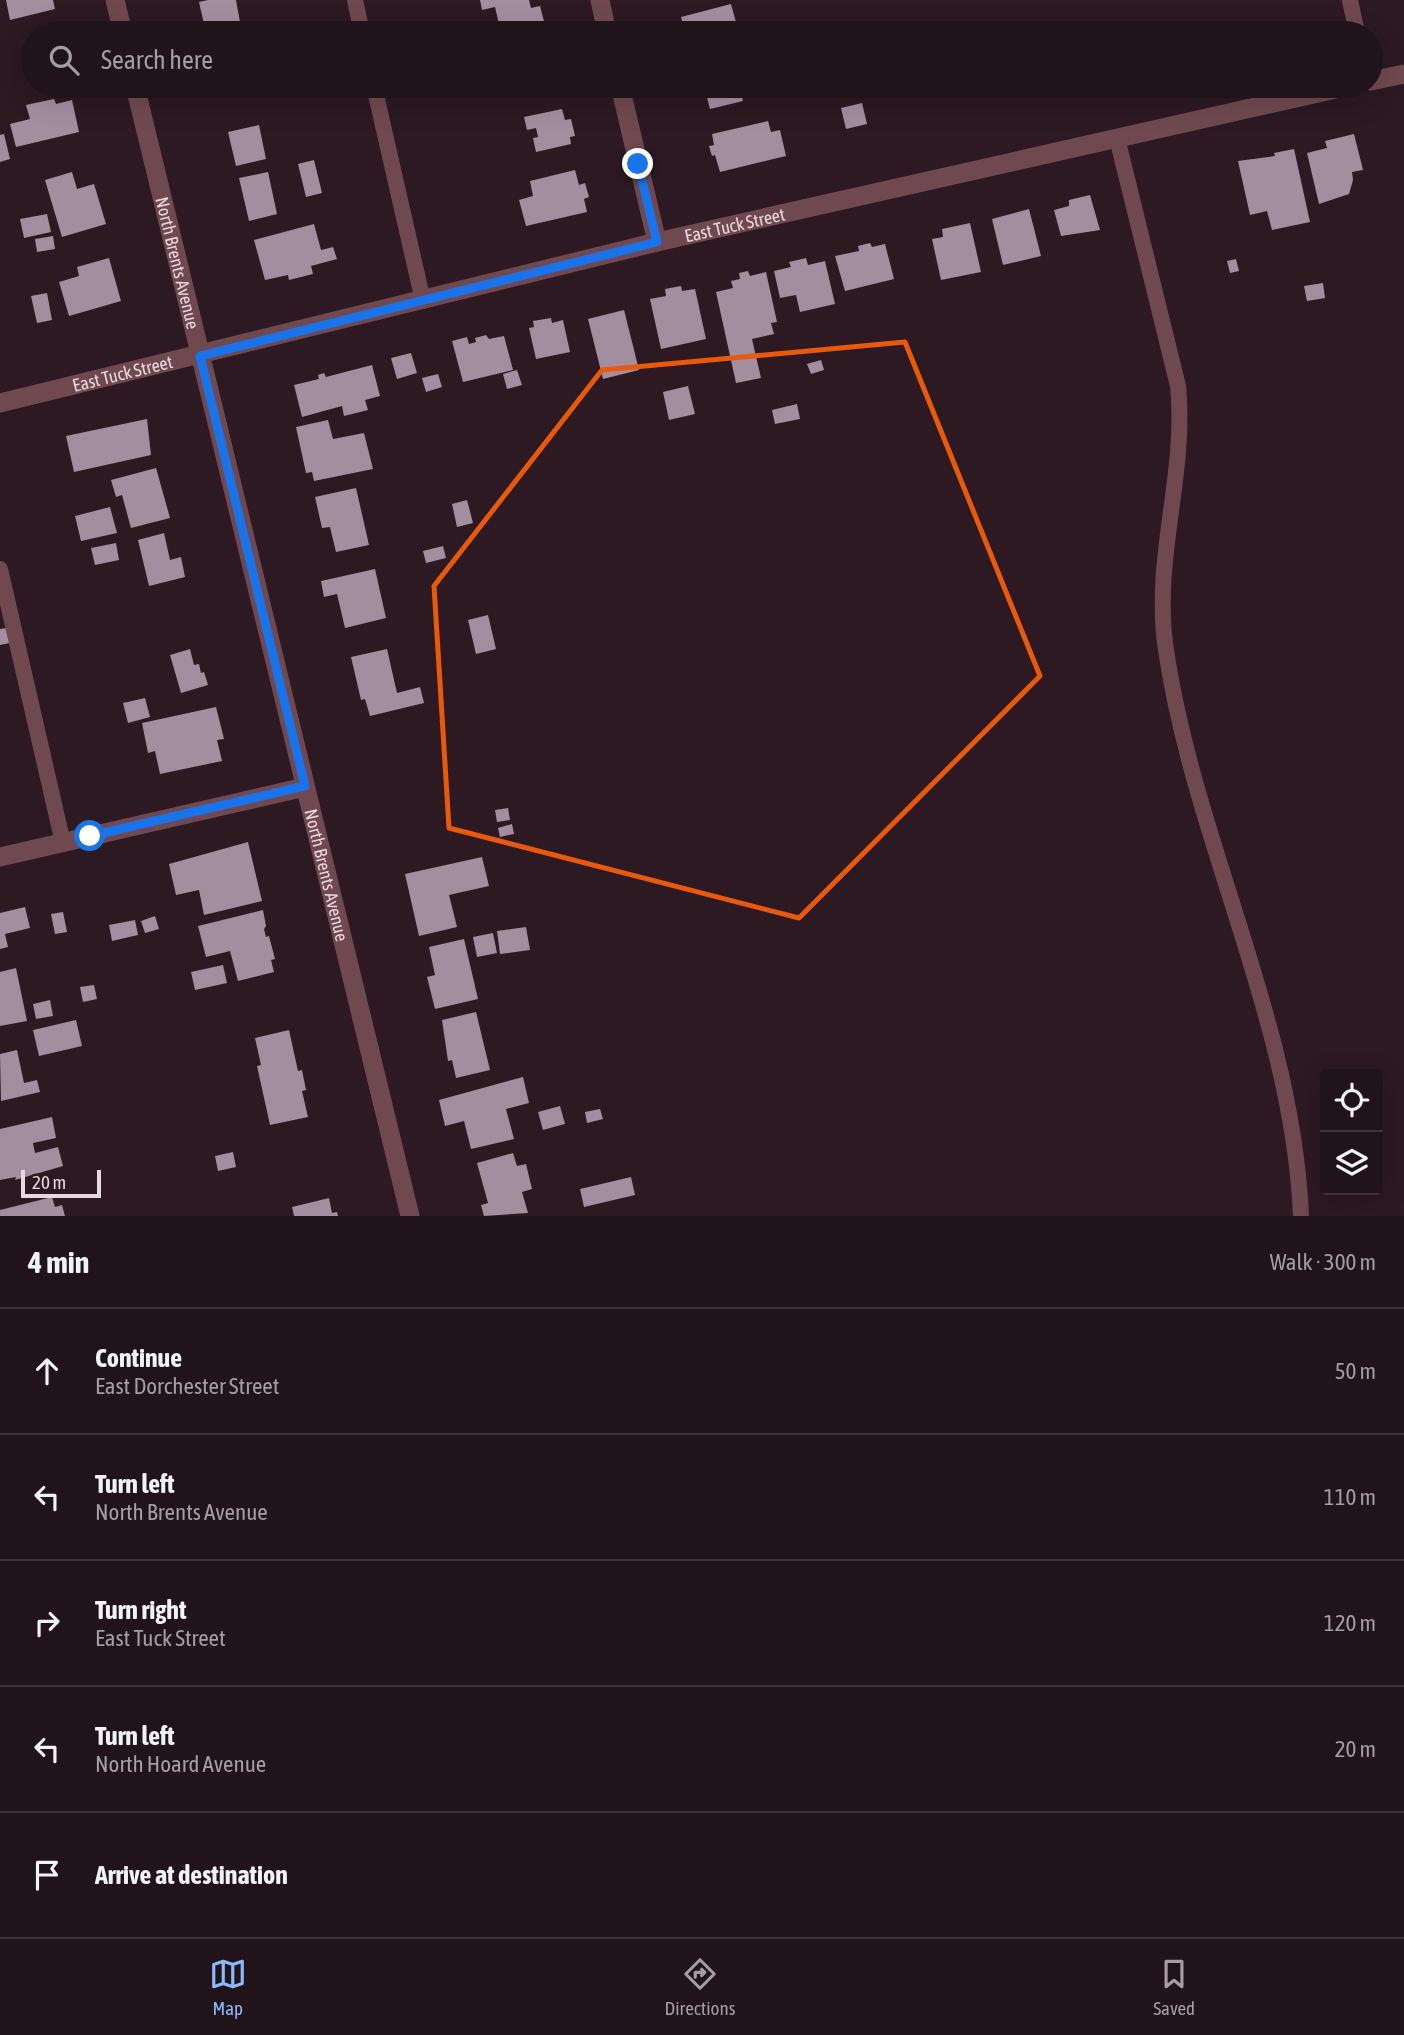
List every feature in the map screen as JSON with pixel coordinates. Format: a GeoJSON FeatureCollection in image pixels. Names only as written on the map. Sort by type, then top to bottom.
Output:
{"type":"FeatureCollection","features":[{"type":"Feature","properties":{"kind":"street"},"geometry":{"type":"LineString","coordinates":[[115,0],[120,21]]}},
{"type":"Feature","properties":{"kind":"street"},"geometry":{"type":"LineString","coordinates":[[600,0],[604,21]]}},
{"type":"Feature","properties":{"kind":"street"},"geometry":{"type":"LineString","coordinates":[[1383,78],[1404,74]]}},
{"type":"Feature","properties":{"kind":"street","name":"North Brents Avenue"},"geometry":{"type":"LineString","coordinates":[[138,98],[410,1216]]}},
{"type":"Feature","properties":{"kind":"street"},"geometry":{"type":"LineString","coordinates":[[623,98],[657,242]]}},
{"type":"Feature","properties":{"kind":"street","name":"East Tuck Street"},"geometry":{"type":"LineString","coordinates":[[0,403],[657,242],[1295,98]]}},
{"type":"Feature","properties":{"kind":"street"},"geometry":{"type":"LineString","coordinates":[[0,858],[305,786]]}},
{"type":"Feature","properties":{"kind":"lane"},"geometry":{"type":"LineString","coordinates":[[355,0],[359,21]]}},
{"type":"Feature","properties":{"kind":"lane"},"geometry":{"type":"LineString","coordinates":[[1350,0],[1354,21]]}},
{"type":"Feature","properties":{"kind":"lane"},"geometry":{"type":"LineString","coordinates":[[377,98],[423,301]]}},
{"type":"Feature","properties":{"kind":"lane"},"geometry":{"type":"LineString","coordinates":[[1116,138],[1179,399],[1178,474],[1167,519],[1162,574],[1166,649],[1196,776],[1264,1009],[1292,1130],[1301,1216]]}},
{"type":"Feature","properties":{"kind":"lane"},"geometry":{"type":"LineString","coordinates":[[0,569],[63,843]]}},
{"type":"Feature","properties":{"kind":"highlighted area"},"geometry":{"type":"Polygon","coordinates":[[[905,342],[1040,676],[799,918],[449,828],[434,586],[602,370],[905,342]]]}},
{"type":"Feature","properties":{"kind":"building"},"geometry":{"type":"Polygon","coordinates":[[[6,0],[53,0],[55,9],[10,20],[6,0]]]}},
{"type":"Feature","properties":{"kind":"building"},"geometry":{"type":"Polygon","coordinates":[[[236,0],[240,21],[203,21],[199,2],[236,0]]]}},
{"type":"Feature","properties":{"kind":"building"},"geometry":{"type":"Polygon","coordinates":[[[480,0],[529,0],[531,8],[540,6],[544,21],[498,21],[495,7],[482,10],[480,0]]]}},
{"type":"Feature","properties":{"kind":"building"},"geometry":{"type":"Polygon","coordinates":[[[731,4],[736,21],[682,21],[681,17],[731,4]]]}},
{"type":"Feature","properties":{"kind":"building"},"geometry":{"type":"Polygon","coordinates":[[[707,98],[742,98],[743,101],[710,109],[707,98]]]}},
{"type":"Feature","properties":{"kind":"building"},"geometry":{"type":"Polygon","coordinates":[[[54,99],[56,104],[72,100],[79,132],[16,147],[10,124],[30,119],[26,105],[54,99]]]}},
{"type":"Feature","properties":{"kind":"building"},"geometry":{"type":"Polygon","coordinates":[[[862,103],[867,124],[846,129],[841,108],[862,103]]]}},
{"type":"Feature","properties":{"kind":"building"},"geometry":{"type":"Polygon","coordinates":[[[562,109],[565,120],[571,119],[575,136],[570,137],[571,144],[536,152],[533,138],[538,137],[536,128],[527,130],[524,117],[562,109]]]}},
{"type":"Feature","properties":{"kind":"building"},"geometry":{"type":"Polygon","coordinates":[[[768,121],[771,132],[780,130],[786,156],[720,172],[709,146],[714,145],[712,134],[768,121]]]}},
{"type":"Feature","properties":{"kind":"building"},"geometry":{"type":"Polygon","coordinates":[[[259,125],[266,159],[236,166],[228,132],[259,125]]]}},
{"type":"Feature","properties":{"kind":"building"},"geometry":{"type":"Polygon","coordinates":[[[4,134],[10,159],[0,162],[0,135],[4,134]]]}},
{"type":"Feature","properties":{"kind":"building"},"geometry":{"type":"Polygon","coordinates":[[[1354,134],[1363,170],[1352,172],[1349,194],[1319,204],[1307,153],[1327,148],[1325,141],[1354,134]]]}},
{"type":"Feature","properties":{"kind":"building"},"geometry":{"type":"Polygon","coordinates":[[[1294,149],[1310,222],[1272,230],[1267,211],[1250,215],[1238,161],[1275,156],[1274,153],[1294,149]]]}},
{"type":"Feature","properties":{"kind":"building"},"geometry":{"type":"Polygon","coordinates":[[[314,160],[322,193],[306,197],[298,164],[314,160]]]}},
{"type":"Feature","properties":{"kind":"building"},"geometry":{"type":"Polygon","coordinates":[[[575,170],[579,185],[585,183],[589,197],[584,199],[587,212],[526,226],[519,200],[533,196],[530,181],[575,170]]]}},
{"type":"Feature","properties":{"kind":"building"},"geometry":{"type":"Polygon","coordinates":[[[72,172],[77,189],[94,184],[106,224],[62,237],[45,180],[72,172]]]}},
{"type":"Feature","properties":{"kind":"building"},"geometry":{"type":"Polygon","coordinates":[[[268,172],[277,214],[249,221],[239,178],[268,172]]]}},
{"type":"Feature","properties":{"kind":"building"},"geometry":{"type":"Polygon","coordinates":[[[1090,195],[1100,230],[1061,236],[1054,210],[1069,206],[1069,200],[1090,195]]]}},
{"type":"Feature","properties":{"kind":"building"},"geometry":{"type":"Polygon","coordinates":[[[1029,209],[1041,256],[1003,265],[992,219],[1029,209]]]}},
{"type":"Feature","properties":{"kind":"building"},"geometry":{"type":"Polygon","coordinates":[[[47,214],[51,232],[24,238],[20,219],[47,214]]]}},
{"type":"Feature","properties":{"kind":"building"},"geometry":{"type":"Polygon","coordinates":[[[970,223],[981,272],[941,280],[932,239],[943,237],[942,229],[970,223]]]}},
{"type":"Feature","properties":{"kind":"building"},"geometry":{"type":"Polygon","coordinates":[[[314,224],[321,250],[333,247],[337,259],[311,266],[313,274],[289,280],[288,275],[265,280],[254,240],[314,224]]]}},
{"type":"Feature","properties":{"kind":"building"},"geometry":{"type":"Polygon","coordinates":[[[53,236],[55,249],[37,252],[35,239],[53,236]]]}},
{"type":"Feature","properties":{"kind":"building"},"geometry":{"type":"Polygon","coordinates":[[[870,243],[872,247],[885,244],[894,279],[845,291],[835,256],[859,251],[858,246],[870,243]]]}},
{"type":"Feature","properties":{"kind":"building"},"geometry":{"type":"Polygon","coordinates":[[[109,258],[121,301],[69,316],[59,282],[79,276],[77,267],[109,258]]]}},
{"type":"Feature","properties":{"kind":"building"},"geometry":{"type":"Polygon","coordinates":[[[806,258],[808,265],[825,261],[835,304],[800,312],[796,295],[780,298],[774,271],[791,267],[789,262],[806,258]]]}},
{"type":"Feature","properties":{"kind":"building"},"geometry":{"type":"Polygon","coordinates":[[[1236,259],[1239,271],[1230,273],[1227,261],[1236,259]]]}},
{"type":"Feature","properties":{"kind":"building"},"geometry":{"type":"Polygon","coordinates":[[[748,271],[750,276],[766,272],[777,322],[771,323],[774,334],[752,339],[761,378],[736,383],[716,292],[733,288],[731,281],[740,279],[739,273],[748,271]]]}},
{"type":"Feature","properties":{"kind":"building"},"geometry":{"type":"Polygon","coordinates":[[[1323,283],[1325,298],[1307,301],[1304,286],[1323,283]]]}},
{"type":"Feature","properties":{"kind":"building"},"geometry":{"type":"Polygon","coordinates":[[[681,286],[682,291],[695,289],[706,339],[661,349],[650,299],[666,296],[665,289],[681,286]]]}},
{"type":"Feature","properties":{"kind":"building"},"geometry":{"type":"Polygon","coordinates":[[[47,293],[52,320],[37,323],[31,296],[47,293]]]}},
{"type":"Feature","properties":{"kind":"building"},"geometry":{"type":"Polygon","coordinates":[[[624,310],[639,370],[603,379],[588,319],[624,310]]]}},
{"type":"Feature","properties":{"kind":"building"},"geometry":{"type":"Polygon","coordinates":[[[551,318],[552,323],[563,320],[570,352],[536,359],[529,328],[534,327],[533,321],[551,318]]]}},
{"type":"Feature","properties":{"kind":"building"},"geometry":{"type":"Polygon","coordinates":[[[486,335],[489,339],[504,336],[513,370],[463,382],[452,341],[467,337],[469,344],[476,342],[475,338],[486,335]]]}},
{"type":"Feature","properties":{"kind":"building"},"geometry":{"type":"Polygon","coordinates":[[[411,353],[417,373],[397,379],[391,358],[411,353]]]}},
{"type":"Feature","properties":{"kind":"building"},"geometry":{"type":"Polygon","coordinates":[[[821,360],[824,370],[811,374],[807,364],[821,360]]]}},
{"type":"Feature","properties":{"kind":"building"},"geometry":{"type":"Polygon","coordinates":[[[372,365],[380,396],[365,400],[368,410],[344,416],[342,406],[302,417],[294,385],[319,379],[318,375],[324,373],[326,377],[372,365]]]}},
{"type":"Feature","properties":{"kind":"building"},"geometry":{"type":"Polygon","coordinates":[[[517,370],[522,385],[507,389],[503,374],[517,370]]]}},
{"type":"Feature","properties":{"kind":"building"},"geometry":{"type":"Polygon","coordinates":[[[438,374],[442,387],[426,392],[422,378],[438,374]]]}},
{"type":"Feature","properties":{"kind":"building"},"geometry":{"type":"Polygon","coordinates":[[[688,386],[695,414],[669,420],[663,392],[688,386]]]}},
{"type":"Feature","properties":{"kind":"building"},"geometry":{"type":"Polygon","coordinates":[[[797,404],[800,419],[775,424],[772,410],[797,404]]]}},
{"type":"Feature","properties":{"kind":"building"},"geometry":{"type":"Polygon","coordinates":[[[147,419],[151,455],[74,472],[66,436],[147,419]]]}},
{"type":"Feature","properties":{"kind":"building"},"geometry":{"type":"Polygon","coordinates":[[[328,420],[333,439],[364,433],[373,469],[314,481],[312,472],[306,473],[296,427],[328,420]]]}},
{"type":"Feature","properties":{"kind":"building"},"geometry":{"type":"Polygon","coordinates":[[[156,468],[170,518],[131,528],[122,495],[116,497],[111,480],[156,468]]]}},
{"type":"Feature","properties":{"kind":"building"},"geometry":{"type":"Polygon","coordinates":[[[356,488],[369,545],[336,552],[330,527],[322,528],[315,497],[356,488]]]}},
{"type":"Feature","properties":{"kind":"building"},"geometry":{"type":"Polygon","coordinates":[[[467,500],[473,523],[457,527],[452,504],[467,500]]]}},
{"type":"Feature","properties":{"kind":"building"},"geometry":{"type":"Polygon","coordinates":[[[110,507],[117,533],[81,541],[75,516],[110,507]]]}},
{"type":"Feature","properties":{"kind":"building"},"geometry":{"type":"Polygon","coordinates":[[[164,533],[170,560],[181,557],[185,577],[149,586],[138,540],[164,533]]]}},
{"type":"Feature","properties":{"kind":"building"},"geometry":{"type":"Polygon","coordinates":[[[116,543],[119,560],[95,565],[91,548],[116,543]]]}},
{"type":"Feature","properties":{"kind":"building"},"geometry":{"type":"Polygon","coordinates":[[[443,546],[446,558],[426,563],[423,551],[443,546]]]}},
{"type":"Feature","properties":{"kind":"building"},"geometry":{"type":"Polygon","coordinates":[[[375,569],[386,618],[345,628],[337,594],[324,597],[321,581],[375,569]]]}},
{"type":"Feature","properties":{"kind":"building"},"geometry":{"type":"Polygon","coordinates":[[[488,615],[496,649],[476,654],[468,620],[488,615]]]}},
{"type":"Feature","properties":{"kind":"building"},"geometry":{"type":"Polygon","coordinates":[[[7,628],[10,643],[0,645],[0,629],[7,628]]]}},
{"type":"Feature","properties":{"kind":"building"},"geometry":{"type":"Polygon","coordinates":[[[190,649],[194,665],[199,664],[208,685],[181,693],[170,655],[190,649]]]}},
{"type":"Feature","properties":{"kind":"building"},"geometry":{"type":"Polygon","coordinates":[[[387,649],[397,693],[420,687],[424,703],[370,716],[365,699],[361,700],[351,657],[387,649]]]}},
{"type":"Feature","properties":{"kind":"building"},"geometry":{"type":"Polygon","coordinates":[[[145,698],[150,717],[128,723],[123,703],[145,698]]]}},
{"type":"Feature","properties":{"kind":"building"},"geometry":{"type":"Polygon","coordinates":[[[216,707],[224,739],[217,740],[222,761],[160,774],[155,751],[148,753],[142,723],[216,707]]]}},
{"type":"Feature","properties":{"kind":"building"},"geometry":{"type":"Polygon","coordinates":[[[508,808],[510,820],[497,822],[495,810],[508,808]]]}},
{"type":"Feature","properties":{"kind":"building"},"geometry":{"type":"Polygon","coordinates":[[[512,824],[514,834],[500,837],[498,828],[512,824]]]}},
{"type":"Feature","properties":{"kind":"building"},"geometry":{"type":"Polygon","coordinates":[[[248,842],[262,901],[204,915],[199,890],[176,895],[169,864],[248,842]]]}},
{"type":"Feature","properties":{"kind":"building"},"geometry":{"type":"Polygon","coordinates":[[[482,857],[489,886],[449,895],[457,927],[419,936],[405,874],[482,857]]]}},
{"type":"Feature","properties":{"kind":"building"},"geometry":{"type":"Polygon","coordinates":[[[25,907],[30,928],[5,934],[8,947],[0,949],[0,913],[25,907]]]}},
{"type":"Feature","properties":{"kind":"building"},"geometry":{"type":"Polygon","coordinates":[[[263,910],[266,926],[264,929],[266,937],[269,936],[275,959],[271,960],[274,972],[238,981],[230,951],[206,957],[198,926],[263,910]]]}},
{"type":"Feature","properties":{"kind":"building"},"geometry":{"type":"Polygon","coordinates":[[[63,912],[67,932],[55,934],[51,914],[63,912]]]}},
{"type":"Feature","properties":{"kind":"building"},"geometry":{"type":"Polygon","coordinates":[[[155,916],[159,929],[145,933],[141,921],[155,916]]]}},
{"type":"Feature","properties":{"kind":"building"},"geometry":{"type":"Polygon","coordinates":[[[135,920],[138,935],[112,941],[109,925],[135,920]]]}},
{"type":"Feature","properties":{"kind":"building"},"geometry":{"type":"Polygon","coordinates":[[[526,927],[530,950],[500,954],[497,931],[526,927]]]}},
{"type":"Feature","properties":{"kind":"building"},"geometry":{"type":"Polygon","coordinates":[[[493,933],[497,953],[477,957],[473,937],[493,933]]]}},
{"type":"Feature","properties":{"kind":"building"},"geometry":{"type":"Polygon","coordinates":[[[464,939],[478,999],[435,1009],[427,977],[435,975],[429,947],[464,939]]]}},
{"type":"Feature","properties":{"kind":"building"},"geometry":{"type":"Polygon","coordinates":[[[223,965],[227,983],[195,990],[191,972],[223,965]]]}},
{"type":"Feature","properties":{"kind":"building"},"geometry":{"type":"Polygon","coordinates":[[[16,968],[27,1021],[0,1026],[0,972],[16,968]]]}},
{"type":"Feature","properties":{"kind":"building"},"geometry":{"type":"Polygon","coordinates":[[[94,985],[97,999],[83,1002],[80,987],[94,985]]]}},
{"type":"Feature","properties":{"kind":"building"},"geometry":{"type":"Polygon","coordinates":[[[50,1000],[53,1016],[36,1019],[33,1004],[50,1000]]]}},
{"type":"Feature","properties":{"kind":"building"},"geometry":{"type":"Polygon","coordinates":[[[476,1012],[490,1070],[456,1078],[452,1060],[448,1061],[442,1020],[476,1012]]]}},
{"type":"Feature","properties":{"kind":"building"},"geometry":{"type":"Polygon","coordinates":[[[76,1020],[82,1046],[39,1056],[33,1030],[76,1020]]]}},
{"type":"Feature","properties":{"kind":"building"},"geometry":{"type":"Polygon","coordinates":[[[289,1030],[298,1071],[302,1070],[306,1090],[302,1091],[308,1117],[270,1125],[257,1066],[261,1065],[255,1038],[289,1030]]]}},
{"type":"Feature","properties":{"kind":"building"},"geometry":{"type":"Polygon","coordinates":[[[17,1050],[24,1083],[37,1080],[40,1092],[1,1101],[0,1054],[17,1050]]]}},
{"type":"Feature","properties":{"kind":"building"},"geometry":{"type":"Polygon","coordinates":[[[523,1077],[529,1103],[506,1109],[514,1139],[471,1149],[464,1121],[445,1126],[439,1100],[523,1077]]]}},
{"type":"Feature","properties":{"kind":"building"},"geometry":{"type":"Polygon","coordinates":[[[560,1106],[565,1124],[543,1130],[538,1112],[560,1106]]]}},
{"type":"Feature","properties":{"kind":"building"},"geometry":{"type":"Polygon","coordinates":[[[600,1109],[603,1119],[587,1123],[585,1112],[600,1109]]]}},
{"type":"Feature","properties":{"kind":"building"},"geometry":{"type":"Polygon","coordinates":[[[52,1117],[56,1138],[33,1143],[35,1153],[58,1147],[63,1166],[15,1180],[16,1177],[0,1180],[0,1129],[52,1117]]]}},
{"type":"Feature","properties":{"kind":"building"},"geometry":{"type":"Polygon","coordinates":[[[233,1152],[236,1167],[218,1171],[215,1156],[233,1152]]]}},
{"type":"Feature","properties":{"kind":"building"},"geometry":{"type":"Polygon","coordinates":[[[513,1153],[517,1166],[526,1164],[532,1189],[522,1192],[528,1213],[484,1216],[481,1205],[488,1203],[477,1163],[513,1153]]]}},
{"type":"Feature","properties":{"kind":"building"},"geometry":{"type":"Polygon","coordinates":[[[631,1177],[635,1195],[584,1207],[580,1189],[631,1177]]]}},
{"type":"Feature","properties":{"kind":"building"},"geometry":{"type":"Polygon","coordinates":[[[52,1197],[55,1207],[62,1205],[65,1216],[0,1216],[0,1210],[52,1197]]]}},
{"type":"Feature","properties":{"kind":"building"},"geometry":{"type":"Polygon","coordinates":[[[329,1198],[332,1213],[337,1212],[338,1216],[294,1216],[292,1207],[329,1198]]]}},
{"type":"Feature","properties":{"kind":"route"},"geometry":{"type":"LineString","coordinates":[[90,836],[305,786],[200,356],[657,242],[638,164]]}}]}
